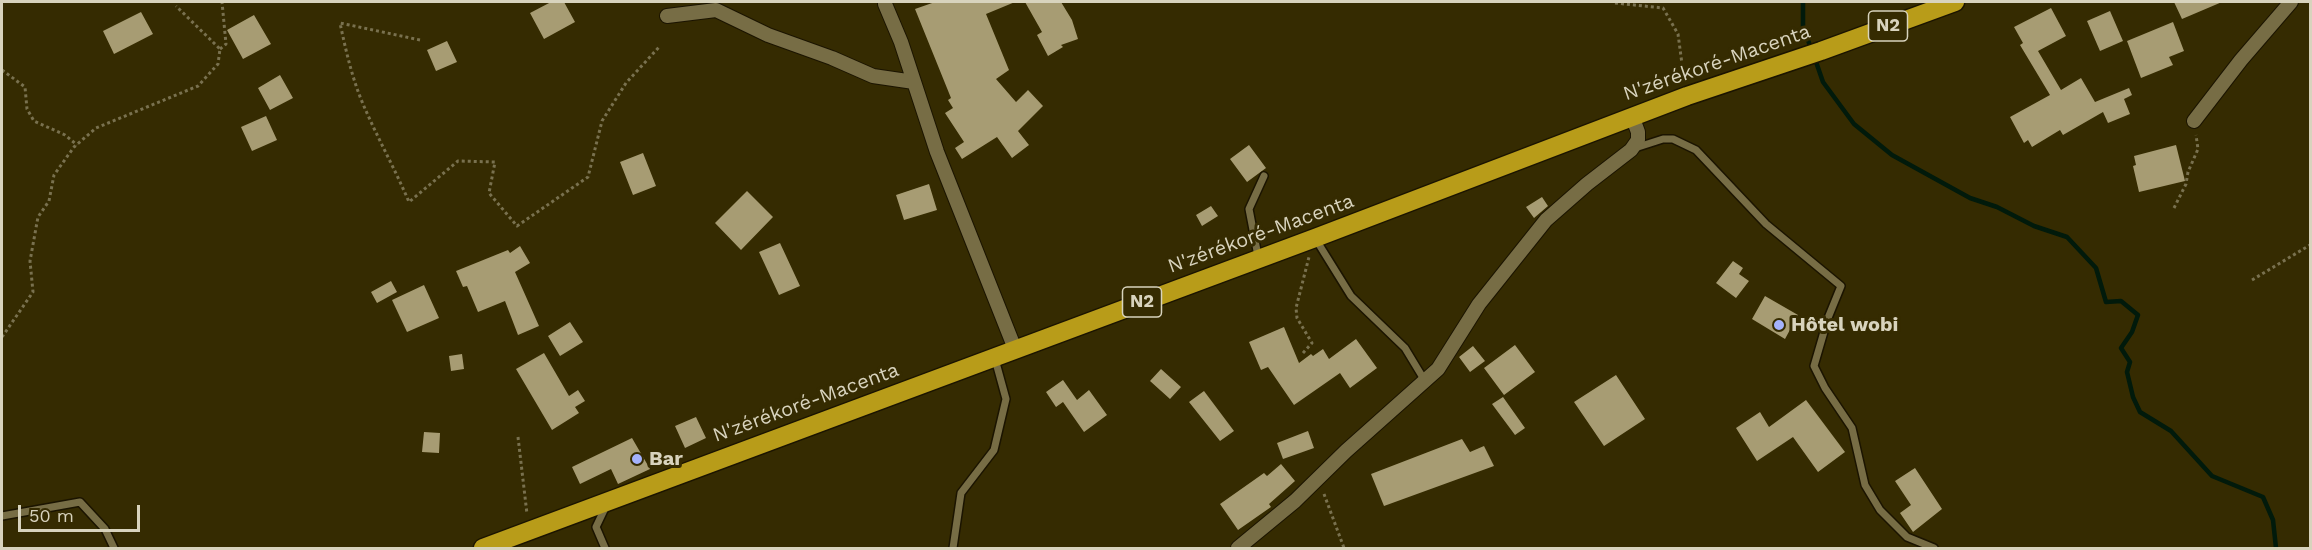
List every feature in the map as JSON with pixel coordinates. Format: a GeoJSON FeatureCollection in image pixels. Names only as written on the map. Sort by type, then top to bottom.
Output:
{"type":"FeatureCollection","features":[{"type":"Feature","properties":{"kind":"highway","name":"N'zérékoré-Macenta"},"geometry":{"type":"LineString","coordinates":[[483,549],[1315,238],[1632,116],[1955,2]]}},
{"type":"Feature","properties":{"kind":"street"},"geometry":{"type":"LineString","coordinates":[[2194,121],[2241,60],[2291,2]]}},
{"type":"Feature","properties":{"kind":"street"},"geometry":{"type":"LineString","coordinates":[[885,4],[901,42],[937,153],[1015,349]]}},
{"type":"Feature","properties":{"kind":"street"},"geometry":{"type":"LineString","coordinates":[[667,16],[716,10],[768,35],[873,76],[914,82]]}},
{"type":"Feature","properties":{"kind":"street"},"geometry":{"type":"LineString","coordinates":[[1238,549],[1295,501],[1438,369],[1479,304],[1546,220],[1631,150],[1638,140],[1638,132],[1632,116]]}},
{"type":"Feature","properties":{"kind":"lane"},"geometry":{"type":"LineString","coordinates":[[1631,150],[1663,139],[1673,139],[1691,147],[1766,224],[1841,286],[1827,318],[1814,366],[1825,388],[1852,428],[1864,485],[1880,510],[1907,537],[1934,549]]}},
{"type":"Feature","properties":{"kind":"lane"},"geometry":{"type":"LineString","coordinates":[[1259,259],[1249,209],[1264,176]]}},
{"type":"Feature","properties":{"kind":"lane"},"geometry":{"type":"LineString","coordinates":[[1315,238],[1351,296],[1405,348],[1425,381]]}},
{"type":"Feature","properties":{"kind":"lane"},"geometry":{"type":"LineString","coordinates":[[953,549],[961,493],[994,450],[1006,399],[994,357]]}},
{"type":"Feature","properties":{"kind":"lane"},"geometry":{"type":"LineString","coordinates":[[605,549],[596,527],[609,501]]}},
{"type":"Feature","properties":{"kind":"lane"},"geometry":{"type":"LineString","coordinates":[[2,516],[80,502],[105,529],[114,549]]}},
{"type":"Feature","properties":{"kind":"path"},"geometry":{"type":"LineString","coordinates":[[2,337],[33,292],[30,261],[38,217],[49,201],[54,175],[76,145],[96,128],[198,86],[218,64],[220,49],[226,44],[222,2]]}},
{"type":"Feature","properties":{"kind":"path"},"geometry":{"type":"LineString","coordinates":[[1615,3],[1663,8],[1678,34],[1687,96]]}},
{"type":"Feature","properties":{"kind":"path"},"geometry":{"type":"LineString","coordinates":[[176,6],[220,49]]}},
{"type":"Feature","properties":{"kind":"path"},"geometry":{"type":"LineString","coordinates":[[420,40],[340,23],[363,105],[409,202],[458,161],[495,162],[489,193],[517,226],[588,177],[602,121],[626,83],[660,46]]}},
{"type":"Feature","properties":{"kind":"path"},"geometry":{"type":"LineString","coordinates":[[2,70],[25,87],[27,109],[34,121],[65,135],[76,145]]}},
{"type":"Feature","properties":{"kind":"path"},"geometry":{"type":"LineString","coordinates":[[2174,208],[2186,184],[2188,172],[2198,149],[2194,121]]}},
{"type":"Feature","properties":{"kind":"path"},"geometry":{"type":"LineString","coordinates":[[1303,353],[1312,343],[1297,318],[1296,308],[1302,278],[1315,238]]}},
{"type":"Feature","properties":{"kind":"path"},"geometry":{"type":"LineString","coordinates":[[2252,280],[2310,245]]}},
{"type":"Feature","properties":{"kind":"path"},"geometry":{"type":"LineString","coordinates":[[518,437],[529,531]]}},
{"type":"Feature","properties":{"kind":"path"},"geometry":{"type":"LineString","coordinates":[[1318,478],[1344,549]]}},
{"type":"Feature","properties":{"kind":"building"},"geometry":{"type":"Polygon","coordinates":[[[551,2],[564,2],[575,22],[544,39],[530,13],[551,2]]]}},
{"type":"Feature","properties":{"kind":"building"},"geometry":{"type":"Polygon","coordinates":[[[935,2],[1015,2],[986,14],[1009,70],[996,79],[1016,102],[1028,90],[1043,106],[1018,131],[1029,145],[1012,158],[997,137],[962,159],[955,148],[964,142],[945,113],[953,108],[948,100],[951,98],[915,9],[935,2]]]}},
{"type":"Feature","properties":{"kind":"building"},"geometry":{"type":"Polygon","coordinates":[[[1025,2],[1061,2],[1072,20],[1078,39],[1061,45],[1063,47],[1048,56],[1037,35],[1042,32],[1025,2]]]}},
{"type":"Feature","properties":{"kind":"building"},"geometry":{"type":"Polygon","coordinates":[[[2174,2],[2222,2],[2182,19],[2174,2]]]}},
{"type":"Feature","properties":{"kind":"building"},"geometry":{"type":"Polygon","coordinates":[[[2051,8],[2066,36],[2038,51],[2061,90],[2081,78],[2095,102],[2129,88],[2132,95],[2124,99],[2130,114],[2108,123],[2103,112],[2063,135],[2060,130],[2032,147],[2028,140],[2024,143],[2010,117],[2050,95],[2020,45],[2023,43],[2014,27],[2051,8]]]}},
{"type":"Feature","properties":{"kind":"building"},"geometry":{"type":"Polygon","coordinates":[[[2110,11],[2123,41],[2100,51],[2087,21],[2110,11]]]}},
{"type":"Feature","properties":{"kind":"building"},"geometry":{"type":"Polygon","coordinates":[[[141,12],[153,34],[114,54],[103,31],[141,12]]]}},
{"type":"Feature","properties":{"kind":"building"},"geometry":{"type":"Polygon","coordinates":[[[254,15],[271,44],[243,59],[227,30],[254,15]]]}},
{"type":"Feature","properties":{"kind":"building"},"geometry":{"type":"Polygon","coordinates":[[[2173,22],[2184,51],[2169,57],[2173,65],[2141,78],[2127,41],[2173,22]]]}},
{"type":"Feature","properties":{"kind":"building"},"geometry":{"type":"Polygon","coordinates":[[[447,41],[457,62],[436,71],[427,50],[447,41]]]}},
{"type":"Feature","properties":{"kind":"building"},"geometry":{"type":"Polygon","coordinates":[[[280,75],[293,98],[270,110],[258,88],[280,75]]]}},
{"type":"Feature","properties":{"kind":"building"},"geometry":{"type":"Polygon","coordinates":[[[266,116],[277,140],[252,151],[241,127],[266,116]]]}},
{"type":"Feature","properties":{"kind":"building"},"geometry":{"type":"Polygon","coordinates":[[[1249,145],[1266,168],[1247,182],[1230,159],[1249,145]]]}},
{"type":"Feature","properties":{"kind":"building"},"geometry":{"type":"Polygon","coordinates":[[[2176,145],[2185,181],[2139,192],[2133,166],[2136,165],[2134,156],[2176,145]]]}},
{"type":"Feature","properties":{"kind":"building"},"geometry":{"type":"Polygon","coordinates":[[[643,153],[656,186],[633,195],[620,162],[643,153]]]}},
{"type":"Feature","properties":{"kind":"building"},"geometry":{"type":"Polygon","coordinates":[[[929,184],[937,210],[904,220],[896,195],[929,184]]]}},
{"type":"Feature","properties":{"kind":"building"},"geometry":{"type":"Polygon","coordinates":[[[747,191],[773,217],[741,250],[715,223],[747,191]]]}},
{"type":"Feature","properties":{"kind":"building"},"geometry":{"type":"Polygon","coordinates":[[[1542,197],[1548,206],[1534,218],[1526,207],[1542,197]]]}},
{"type":"Feature","properties":{"kind":"building"},"geometry":{"type":"Polygon","coordinates":[[[1211,206],[1218,216],[1202,226],[1196,215],[1211,206]]]}},
{"type":"Feature","properties":{"kind":"building"},"geometry":{"type":"Polygon","coordinates":[[[780,243],[800,286],[779,295],[759,252],[780,243]]]}},
{"type":"Feature","properties":{"kind":"building"},"geometry":{"type":"Polygon","coordinates":[[[520,246],[530,263],[515,272],[539,326],[518,335],[505,301],[478,312],[467,286],[463,287],[456,271],[508,250],[510,253],[520,246]]]}},
{"type":"Feature","properties":{"kind":"building"},"geometry":{"type":"Polygon","coordinates":[[[1733,261],[1743,268],[1739,274],[1749,281],[1736,298],[1716,283],[1733,261]]]}},
{"type":"Feature","properties":{"kind":"building"},"geometry":{"type":"Polygon","coordinates":[[[391,281],[397,292],[377,303],[371,292],[391,281]]]}},
{"type":"Feature","properties":{"kind":"building"},"geometry":{"type":"Polygon","coordinates":[[[424,285],[439,318],[407,332],[392,300],[424,285]]]}},
{"type":"Feature","properties":{"kind":"building"},"geometry":{"type":"Polygon","coordinates":[[[1765,296],[1798,315],[1785,339],[1752,319],[1765,296]]]}},
{"type":"Feature","properties":{"kind":"building"},"geometry":{"type":"Polygon","coordinates":[[[570,322],[583,342],[560,356],[548,336],[570,322]]]}},
{"type":"Feature","properties":{"kind":"building"},"geometry":{"type":"Polygon","coordinates":[[[1284,327],[1299,363],[1323,349],[1329,359],[1356,339],[1377,368],[1350,388],[1340,373],[1294,405],[1268,367],[1261,370],[1249,342],[1284,327]]]}},
{"type":"Feature","properties":{"kind":"building"},"geometry":{"type":"Polygon","coordinates":[[[1515,345],[1535,372],[1504,395],[1484,368],[1515,345]]]}},
{"type":"Feature","properties":{"kind":"building"},"geometry":{"type":"Polygon","coordinates":[[[1473,346],[1485,361],[1470,372],[1459,357],[1473,346]]]}},
{"type":"Feature","properties":{"kind":"building"},"geometry":{"type":"Polygon","coordinates":[[[544,353],[569,396],[578,390],[585,401],[575,407],[579,413],[552,430],[516,369],[544,353]]]}},
{"type":"Feature","properties":{"kind":"building"},"geometry":{"type":"Polygon","coordinates":[[[462,354],[464,369],[451,371],[449,356],[462,354]]]}},
{"type":"Feature","properties":{"kind":"building"},"geometry":{"type":"Polygon","coordinates":[[[1161,369],[1181,387],[1170,399],[1150,381],[1161,369]]]}},
{"type":"Feature","properties":{"kind":"building"},"geometry":{"type":"Polygon","coordinates":[[[1616,375],[1645,419],[1604,446],[1574,402],[1616,375]]]}},
{"type":"Feature","properties":{"kind":"building"},"geometry":{"type":"Polygon","coordinates":[[[1063,380],[1077,400],[1089,390],[1107,415],[1084,432],[1063,402],[1056,407],[1046,392],[1063,380]]]}},
{"type":"Feature","properties":{"kind":"building"},"geometry":{"type":"Polygon","coordinates":[[[1204,391],[1234,431],[1220,441],[1189,402],[1204,391]]]}},
{"type":"Feature","properties":{"kind":"building"},"geometry":{"type":"Polygon","coordinates":[[[1503,397],[1525,428],[1515,435],[1492,404],[1503,397]]]}},
{"type":"Feature","properties":{"kind":"building"},"geometry":{"type":"Polygon","coordinates":[[[1806,400],[1845,452],[1818,472],[1793,437],[1757,461],[1736,428],[1760,412],[1769,427],[1806,400]]]}},
{"type":"Feature","properties":{"kind":"building"},"geometry":{"type":"Polygon","coordinates":[[[696,417],[706,438],[685,448],[675,426],[696,417]]]}},
{"type":"Feature","properties":{"kind":"building"},"geometry":{"type":"Polygon","coordinates":[[[1308,431],[1314,448],[1283,459],[1277,443],[1308,431]]]}},
{"type":"Feature","properties":{"kind":"building"},"geometry":{"type":"Polygon","coordinates":[[[424,432],[440,433],[439,453],[422,452],[424,432]]]}},
{"type":"Feature","properties":{"kind":"building"},"geometry":{"type":"Polygon","coordinates":[[[632,438],[650,469],[618,484],[611,469],[580,484],[572,467],[632,438]]]}},
{"type":"Feature","properties":{"kind":"building"},"geometry":{"type":"Polygon","coordinates":[[[1462,439],[1470,452],[1484,446],[1494,466],[1384,506],[1371,474],[1462,439]]]}},
{"type":"Feature","properties":{"kind":"building"},"geometry":{"type":"Polygon","coordinates":[[[1281,464],[1295,481],[1269,504],[1271,507],[1238,530],[1220,504],[1264,473],[1267,476],[1281,464]]]}},
{"type":"Feature","properties":{"kind":"building"},"geometry":{"type":"Polygon","coordinates":[[[1915,468],[1942,509],[1913,532],[1900,513],[1911,505],[1895,481],[1915,468]]]}},
{"type":"Feature","properties":{"kind":"waterway"},"geometry":{"type":"LineString","coordinates":[[1803,2],[1803,27],[1812,51]]}},
{"type":"Feature","properties":{"kind":"waterway"},"geometry":{"type":"LineString","coordinates":[[1815,59],[1823,82],[1854,124],[1892,155],[1970,198],[1997,207],[2034,226],[2067,237],[2096,268],[2106,302],[2121,301],[2138,315],[2132,332],[2121,348],[2130,362],[2127,372],[2133,397],[2140,412],[2171,431],[2212,476],[2263,497],[2273,520],[2276,548]]}},
{"type":"Feature","properties":{"kind":"place","name":"Hôtel wobi"},"geometry":{"type":"Point","coordinates":[1779,325]}},
{"type":"Feature","properties":{"kind":"place","name":"Bar"},"geometry":{"type":"Point","coordinates":[637,459]}}]}
